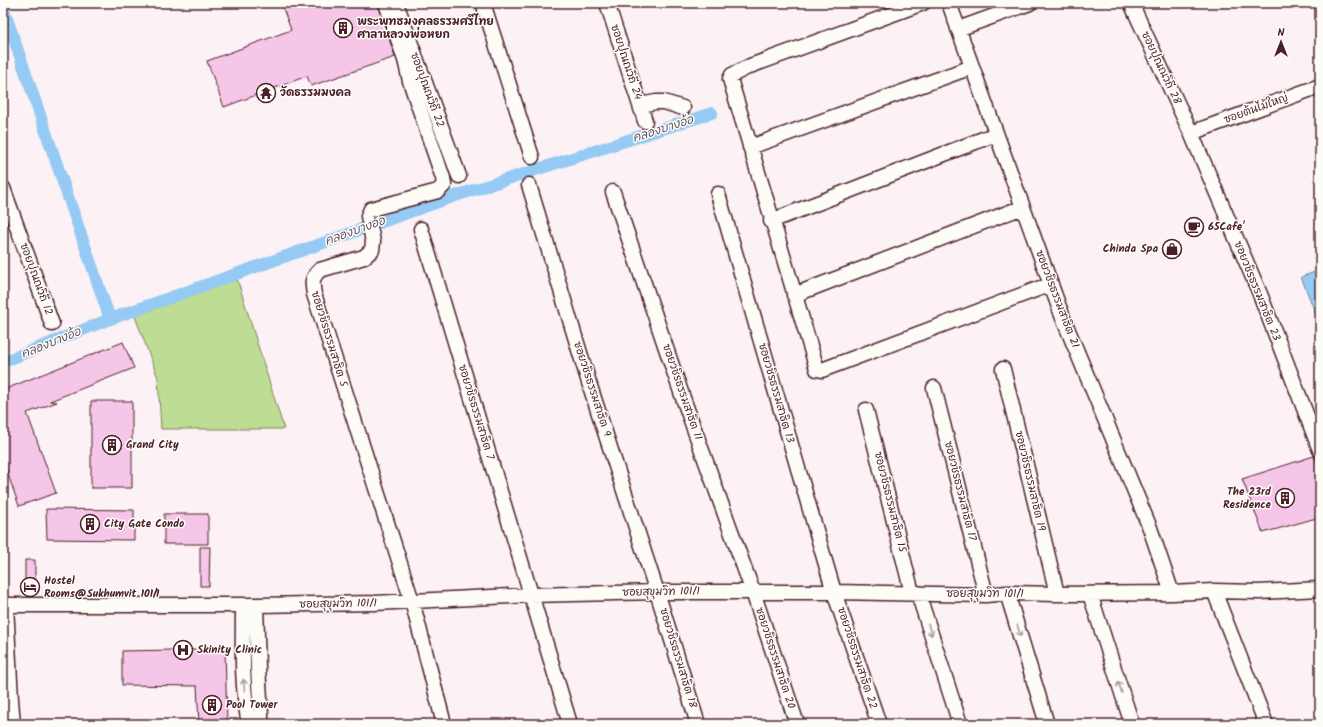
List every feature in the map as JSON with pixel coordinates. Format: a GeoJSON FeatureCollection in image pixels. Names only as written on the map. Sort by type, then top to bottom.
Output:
{"type":"FeatureCollection","features":[{"type":"Feature","properties":{"kind":"street","name":"ซอยวชิรธรรมสาธิต 5"},"geometry":{"type":"LineString","coordinates":[[386,3],[405,60],[410,81],[444,178],[444,185],[438,190],[371,209],[368,216],[373,242],[372,250],[364,257],[320,270],[314,275],[312,283],[314,294],[412,602]]}},
{"type":"Feature","properties":{"kind":"street","name":"ซอยปุณณวิถี 22"},"geometry":{"type":"LineString","coordinates":[[396,3],[459,176]]}},
{"type":"Feature","properties":{"kind":"street"},"geometry":{"type":"LineString","coordinates":[[483,3],[532,157]]}},
{"type":"Feature","properties":{"kind":"street","name":"ซอยปุณณวิถี 24"},"geometry":{"type":"LineString","coordinates":[[607,3],[645,121]]}},
{"type":"Feature","properties":{"kind":"street"},"geometry":{"type":"LineString","coordinates":[[923,3],[750,66],[732,75],[730,80],[771,221],[817,368],[822,370],[1051,284]]}},
{"type":"Feature","properties":{"kind":"street","name":"ซอยวชิรธรรมสาธิต 21"},"geometry":{"type":"LineString","coordinates":[[949,3],[1063,318],[1150,528],[1172,593]]}},
{"type":"Feature","properties":{"kind":"street"},"geometry":{"type":"LineString","coordinates":[[958,29],[1030,3]]}},
{"type":"Feature","properties":{"kind":"street","name":"ซอยปุณณวิถี 28"},"geometry":{"type":"LineString","coordinates":[[1131,3],[1191,133]]}},
{"type":"Feature","properties":{"kind":"street"},"geometry":{"type":"LineString","coordinates":[[750,147],[972,67]]}},
{"type":"Feature","properties":{"kind":"street","name":"ซอยต้นไม้ใหญ่"},"geometry":{"type":"LineString","coordinates":[[1191,133],[1320,86]]}},
{"type":"Feature","properties":{"kind":"street"},"geometry":{"type":"LineString","coordinates":[[640,105],[664,102],[683,108]]}},
{"type":"Feature","properties":{"kind":"street","name":"ซอยวชิรธรรมสาธิต 23"},"geometry":{"type":"LineString","coordinates":[[1191,133],[1260,294],[1320,450]]}},
{"type":"Feature","properties":{"kind":"street"},"geometry":{"type":"LineString","coordinates":[[771,221],[996,134]]}},
{"type":"Feature","properties":{"kind":"street","name":"ซอยวชิรธรรมสาธิต 9"},"geometry":{"type":"LineString","coordinates":[[529,185],[590,386],[657,592]]}},
{"type":"Feature","properties":{"kind":"street","name":"ซอยปุณณวิถี 12"},"geometry":{"type":"LineString","coordinates":[[3,188],[52,324]]}},
{"type":"Feature","properties":{"kind":"street","name":"ซอยวชิรธรรมสาธิต 11"},"geometry":{"type":"LineString","coordinates":[[613,192],[683,398],[753,592]]}},
{"type":"Feature","properties":{"kind":"street","name":"ซอยวชิรธรรมสาธิต 13"},"geometry":{"type":"LineString","coordinates":[[718,194],[834,592]]}},
{"type":"Feature","properties":{"kind":"street"},"geometry":{"type":"LineString","coordinates":[[794,295],[1023,207]]}},
{"type":"Feature","properties":{"kind":"street","name":"ซอยวชิรธรรมสาธิต 7"},"geometry":{"type":"LineString","coordinates":[[420,229],[570,724]]}},
{"type":"Feature","properties":{"kind":"street","name":"ซอยวชิรธรรมสาธิต 19"},"geometry":{"type":"LineString","coordinates":[[1003,369],[1057,594]]}},
{"type":"Feature","properties":{"kind":"street","name":"ซอยวชิรธรรมสาธิต 17"},"geometry":{"type":"LineString","coordinates":[[934,388],[986,595]]}},
{"type":"Feature","properties":{"kind":"street","name":"ซอยวชิรธรรมสาธิต 15"},"geometry":{"type":"LineString","coordinates":[[866,410],[915,593],[960,724]]}},
{"type":"Feature","properties":{"kind":"street","name":"ซอยสุขุมวิท 101/1"},"geometry":{"type":"LineString","coordinates":[[4,605],[250,605],[375,603],[531,595],[657,592],[834,592],[986,595],[1007,593],[1090,594],[1320,590]]}},
{"type":"Feature","properties":{"kind":"street"},"geometry":{"type":"LineString","coordinates":[[1214,591],[1266,724]]}},
{"type":"Feature","properties":{"kind":"street","name":"ซอยวชิรธรรมสาธิต 18"},"geometry":{"type":"LineString","coordinates":[[657,592],[698,724]]}},
{"type":"Feature","properties":{"kind":"street","name":"ซอยวชิรธรรมสาธิต 20"},"geometry":{"type":"LineString","coordinates":[[753,592],[797,724]]}},
{"type":"Feature","properties":{"kind":"street","name":"ซอยวชิรธรรมสาธิต 22"},"geometry":{"type":"LineString","coordinates":[[834,592],[879,724]]}},
{"type":"Feature","properties":{"kind":"street"},"geometry":{"type":"LineString","coordinates":[[1007,593],[1047,724]]}},
{"type":"Feature","properties":{"kind":"street"},"geometry":{"type":"LineString","coordinates":[[1090,594],[1132,724]]}},
{"type":"Feature","properties":{"kind":"street"},"geometry":{"type":"LineString","coordinates":[[412,602],[444,724]]}},
{"type":"Feature","properties":{"kind":"street"},"geometry":{"type":"LineString","coordinates":[[4,605],[13,724]]}},
{"type":"Feature","properties":{"kind":"street"},"geometry":{"type":"LineString","coordinates":[[249,724],[246,710],[242,664],[250,605]]}},
{"type":"Feature","properties":{"kind":"street"},"geometry":{"type":"LineString","coordinates":[[250,605],[258,667],[261,724]]}},
{"type":"Feature","properties":{"kind":"shaded area"},"geometry":{"type":"Polygon","coordinates":[[[3,541],[6,591],[3,591],[3,541]]]}},
{"type":"Feature","properties":{"kind":"green space"},"geometry":{"type":"Polygon","coordinates":[[[235,272],[284,429],[161,429],[158,378],[131,306],[235,272]]]}},
{"type":"Feature","properties":{"kind":"water"},"geometry":{"type":"Polygon","coordinates":[[[1320,270],[1320,315],[1317,317],[1301,277],[1320,270]]]}},
{"type":"Feature","properties":{"kind":"building","name":"วัดธรรมมงคล"},"geometry":{"type":"Polygon","coordinates":[[[281,3],[378,3],[395,57],[311,86],[307,76],[224,107],[207,61],[291,30],[281,3]]]}},
{"type":"Feature","properties":{"kind":"building","name":"65Cafe'"},"geometry":{"type":"Polygon","coordinates":[[[1197,218],[1202,231],[1191,234],[1186,223],[1197,218]]]}},
{"type":"Feature","properties":{"kind":"building"},"geometry":{"type":"Polygon","coordinates":[[[123,342],[134,368],[50,401],[57,402],[27,413],[56,493],[19,506],[3,460],[3,390],[123,342]]]}},
{"type":"Feature","properties":{"kind":"building","name":"Grand City"},"geometry":{"type":"Polygon","coordinates":[[[91,401],[132,401],[132,488],[91,488],[91,401]]]}},
{"type":"Feature","properties":{"kind":"building","name":"The 23rd Residence"},"geometry":{"type":"Polygon","coordinates":[[[1314,456],[1320,469],[1320,517],[1263,533],[1242,479],[1314,456]]]}},
{"type":"Feature","properties":{"kind":"building","name":"City Gate Condo"},"geometry":{"type":"Polygon","coordinates":[[[46,509],[134,510],[134,540],[47,539],[46,509]]]}},
{"type":"Feature","properties":{"kind":"building"},"geometry":{"type":"Polygon","coordinates":[[[164,514],[208,514],[208,544],[164,544],[164,514]]]}},
{"type":"Feature","properties":{"kind":"building"},"geometry":{"type":"Polygon","coordinates":[[[200,547],[210,547],[209,586],[200,586],[200,547]]]}},
{"type":"Feature","properties":{"kind":"building","name":"Hostel Rooms@Sukhumvit 101/1"},"geometry":{"type":"Polygon","coordinates":[[[25,560],[35,560],[35,590],[25,590],[25,560]]]}},
{"type":"Feature","properties":{"kind":"building","name":"Pool Tower"},"geometry":{"type":"Polygon","coordinates":[[[225,649],[227,724],[199,724],[197,686],[122,685],[122,651],[225,649]]]}},
{"type":"Feature","properties":{"kind":"waterway"},"geometry":{"type":"LineString","coordinates":[[3,7],[110,319]]}},
{"type":"Feature","properties":{"kind":"waterway","name":"คลองบางอ้อ"},"geometry":{"type":"LineString","coordinates":[[3,362],[110,319],[449,198],[712,113]]}},
{"type":"Feature","properties":{"kind":"place","name":"พระพุทธมงคลธรรมศรีไทย ศาลาหลวงพ่อหยก"},"geometry":{"type":"Point","coordinates":[343,28]}},
{"type":"Feature","properties":{"kind":"place","name":"วัดธรรมมงคล"},"geometry":{"type":"Point","coordinates":[266,93]}},
{"type":"Feature","properties":{"kind":"place","name":"65Cafe'"},"geometry":{"type":"Point","coordinates":[1194,227]}},
{"type":"Feature","properties":{"kind":"place","name":"Chinda Spa"},"geometry":{"type":"Point","coordinates":[1172,249]}},
{"type":"Feature","properties":{"kind":"place","name":"Grand City"},"geometry":{"type":"Point","coordinates":[112,445]}},
{"type":"Feature","properties":{"kind":"place","name":"The 23rd Residence"},"geometry":{"type":"Point","coordinates":[1285,498]}},
{"type":"Feature","properties":{"kind":"place","name":"City Gate Condo"},"geometry":{"type":"Point","coordinates":[90,524]}},
{"type":"Feature","properties":{"kind":"place","name":"Hostel Rooms@Sukhumvit 101/1"},"geometry":{"type":"Point","coordinates":[30,587]}},
{"type":"Feature","properties":{"kind":"place","name":"Skinity Clinic"},"geometry":{"type":"Point","coordinates":[183,650]}},
{"type":"Feature","properties":{"kind":"place","name":"Pool Tower"},"geometry":{"type":"Point","coordinates":[212,705]}}]}
